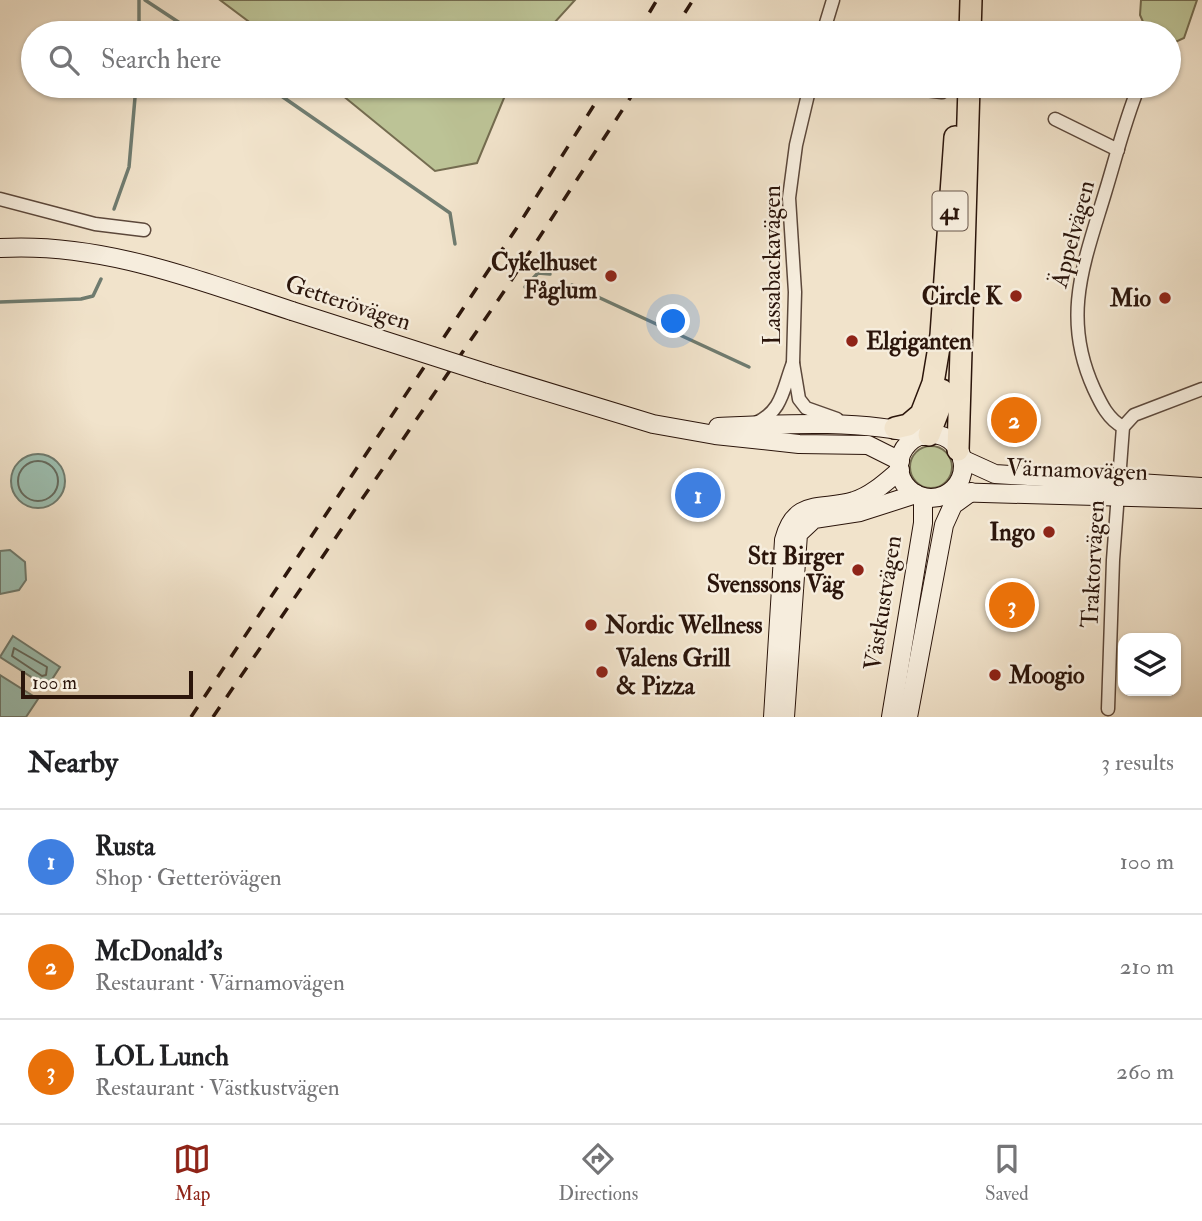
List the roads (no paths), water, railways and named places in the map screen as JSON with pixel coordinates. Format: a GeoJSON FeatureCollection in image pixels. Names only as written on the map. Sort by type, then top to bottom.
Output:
{"type":"FeatureCollection","features":[{"type":"Feature","properties":{"kind":"main road"},"geometry":{"type":"LineString","coordinates":[[958,0],[958,21]]}},
{"type":"Feature","properties":{"kind":"main road"},"geometry":{"type":"LineString","coordinates":[[970,21],[971,0]]}},
{"type":"Feature","properties":{"kind":"main road","name":"41"},"geometry":{"type":"LineString","coordinates":[[926,435],[941,398],[949,98]]}},
{"type":"Feature","properties":{"kind":"main road","name":"41"},"geometry":{"type":"LineString","coordinates":[[960,455],[957,413],[970,98]]}},
{"type":"Feature","properties":{"kind":"main road","name":"41"},"geometry":{"type":"LineString","coordinates":[[887,428],[915,420],[928,402],[941,335]]}},
{"type":"Feature","properties":{"kind":"street"},"geometry":{"type":"LineString","coordinates":[[827,21],[833,0]]}},
{"type":"Feature","properties":{"kind":"street","name":"Lassabackavägen"},"geometry":{"type":"LineString","coordinates":[[793,363],[794,292],[789,198],[796,145],[807,98]]}},
{"type":"Feature","properties":{"kind":"street","name":"Äppelvägen"},"geometry":{"type":"LineString","coordinates":[[1123,427],[1107,413],[1089,377],[1080,350],[1076,309],[1083,262],[1135,98]]}},
{"type":"Feature","properties":{"kind":"street"},"geometry":{"type":"LineString","coordinates":[[1055,118],[1118,150]]}},
{"type":"Feature","properties":{"kind":"street"},"geometry":{"type":"LineString","coordinates":[[0,199],[95,223],[144,230]]}},
{"type":"Feature","properties":{"kind":"street","name":"Getterövägen"},"geometry":{"type":"LineString","coordinates":[[0,248],[63,249],[122,258],[627,417],[676,428],[791,434],[868,444],[900,465]]}},
{"type":"Feature","properties":{"kind":"street"},"geometry":{"type":"LineString","coordinates":[[752,425],[769,416],[783,398],[793,363]]}},
{"type":"Feature","properties":{"kind":"street"},"geometry":{"type":"LineString","coordinates":[[791,434],[799,398],[793,363]]}},
{"type":"Feature","properties":{"kind":"street"},"geometry":{"type":"LineString","coordinates":[[1123,427],[1134,415],[1202,388]]}},
{"type":"Feature","properties":{"kind":"street"},"geometry":{"type":"LineString","coordinates":[[783,398],[791,434]]}},
{"type":"Feature","properties":{"kind":"street"},"geometry":{"type":"LineString","coordinates":[[799,398],[813,413],[887,428]]}},
{"type":"Feature","properties":{"kind":"street","name":"Värnamovägen"},"geometry":{"type":"LineString","coordinates":[[957,413],[965,442],[979,459],[1010,470],[1202,499]]}},
{"type":"Feature","properties":{"kind":"street","name":"Getterövägen"},"geometry":{"type":"LineString","coordinates":[[676,428],[752,425],[791,434],[887,428],[926,435]]}},
{"type":"Feature","properties":{"kind":"street","name":"Traktorvägen"},"geometry":{"type":"LineString","coordinates":[[1108,709],[1123,427]]}},
{"type":"Feature","properties":{"kind":"street"},"geometry":{"type":"LineString","coordinates":[[926,435],[948,440],[960,455]]}},
{"type":"Feature","properties":{"kind":"street","name":"41"},"geometry":{"type":"LineString","coordinates":[[900,465],[911,442],[926,435]]}},
{"type":"Feature","properties":{"kind":"street","name":"41"},"geometry":{"type":"LineString","coordinates":[[947,494],[959,481],[960,455]]}},
{"type":"Feature","properties":{"kind":"street","name":"Värnamovägen"},"geometry":{"type":"LineString","coordinates":[[960,455],[995,474],[1062,478]]}},
{"type":"Feature","properties":{"kind":"street"},"geometry":{"type":"LineString","coordinates":[[773,717],[785,540],[791,521],[809,508],[857,500],[900,465],[905,484],[920,496]]}},
{"type":"Feature","properties":{"kind":"street","name":"Värnamovägen"},"geometry":{"type":"LineString","coordinates":[[947,494],[1202,487]]}},
{"type":"Feature","properties":{"kind":"street","name":"Västkustvägen"},"geometry":{"type":"LineString","coordinates":[[908,717],[949,512],[960,498],[971,492]]}},
{"type":"Feature","properties":{"kind":"street"},"geometry":{"type":"LineString","coordinates":[[785,717],[798,534],[814,519],[860,512],[897,498],[947,494]]}},
{"type":"Feature","properties":{"kind":"street","name":"Västkustvägen"},"geometry":{"type":"LineString","coordinates":[[929,603],[937,511],[947,494]]}},
{"type":"Feature","properties":{"kind":"street","name":"Västkustvägen"},"geometry":{"type":"LineString","coordinates":[[891,717],[923,523],[920,496]]}},
{"type":"Feature","properties":{"kind":"water"},"geometry":{"type":"Polygon","coordinates":[[[38,454],[57,462],[65,481],[57,500],[38,508],[19,500],[11,481],[19,462],[38,454]]]}},
{"type":"Feature","properties":{"kind":"water"},"geometry":{"type":"Polygon","coordinates":[[[10,550],[25,562],[26,580],[19,590],[0,594],[0,551],[10,550]]]}},
{"type":"Feature","properties":{"kind":"water"},"geometry":{"type":"Polygon","coordinates":[[[13,636],[60,667],[47,687],[0,657],[13,636]]]}},
{"type":"Feature","properties":{"kind":"water"},"geometry":{"type":"Polygon","coordinates":[[[0,675],[38,699],[26,717],[0,717],[0,675]]]}},
{"type":"Feature","properties":{"kind":"waterway"},"geometry":{"type":"LineString","coordinates":[[139,0],[139,21]]}},
{"type":"Feature","properties":{"kind":"waterway"},"geometry":{"type":"LineString","coordinates":[[145,0],[177,21]]}},
{"type":"Feature","properties":{"kind":"waterway"},"geometry":{"type":"LineString","coordinates":[[114,209],[129,167],[135,98]]}},
{"type":"Feature","properties":{"kind":"waterway"},"geometry":{"type":"LineString","coordinates":[[284,98],[450,213],[455,244]]}},
{"type":"Feature","properties":{"kind":"waterway"},"geometry":{"type":"LineString","coordinates":[[525,287],[538,273],[550,274]]}},
{"type":"Feature","properties":{"kind":"waterway"},"geometry":{"type":"LineString","coordinates":[[0,302],[81,299],[93,296],[101,279]]}},
{"type":"Feature","properties":{"kind":"waterway"},"geometry":{"type":"LineString","coordinates":[[572,285],[749,367]]}},
{"type":"Feature","properties":{"kind":"railway"},"geometry":{"type":"LineString","coordinates":[[644,21],[657,0]]}},
{"type":"Feature","properties":{"kind":"railway"},"geometry":{"type":"LineString","coordinates":[[680,21],[693,0]]}},
{"type":"Feature","properties":{"kind":"railway"},"geometry":{"type":"LineString","coordinates":[[191,717],[516,229],[598,98]]}},
{"type":"Feature","properties":{"kind":"railway"},"geometry":{"type":"LineString","coordinates":[[213,717],[505,290],[630,98]]}},
{"type":"Feature","properties":{"kind":"place","name":"Cykelhuset Fåglum"},"geometry":{"type":"Point","coordinates":[611,276]}},
{"type":"Feature","properties":{"kind":"place","name":"Circle K"},"geometry":{"type":"Point","coordinates":[1016,296]}},
{"type":"Feature","properties":{"kind":"place","name":"Mio"},"geometry":{"type":"Point","coordinates":[1165,298]}},
{"type":"Feature","properties":{"kind":"place","name":"Elgiganten"},"geometry":{"type":"Point","coordinates":[852,341]}},
{"type":"Feature","properties":{"kind":"place","name":"McDonald's"},"geometry":{"type":"Point","coordinates":[1014,420]}},
{"type":"Feature","properties":{"kind":"place","name":"Rusta"},"geometry":{"type":"Point","coordinates":[698,495]}},
{"type":"Feature","properties":{"kind":"place","name":"Ingo"},"geometry":{"type":"Point","coordinates":[1049,532]}},
{"type":"Feature","properties":{"kind":"place","name":"St1 Birger Svenssons Väg"},"geometry":{"type":"Point","coordinates":[858,570]}},
{"type":"Feature","properties":{"kind":"place","name":"LOL Lunch"},"geometry":{"type":"Point","coordinates":[1012,605]}},
{"type":"Feature","properties":{"kind":"place","name":"Nordic Wellness"},"geometry":{"type":"Point","coordinates":[591,625]}},
{"type":"Feature","properties":{"kind":"place","name":"Valens Grill & Pizza"},"geometry":{"type":"Point","coordinates":[602,672]}},
{"type":"Feature","properties":{"kind":"place","name":"Moogio"},"geometry":{"type":"Point","coordinates":[995,675]}}]}
